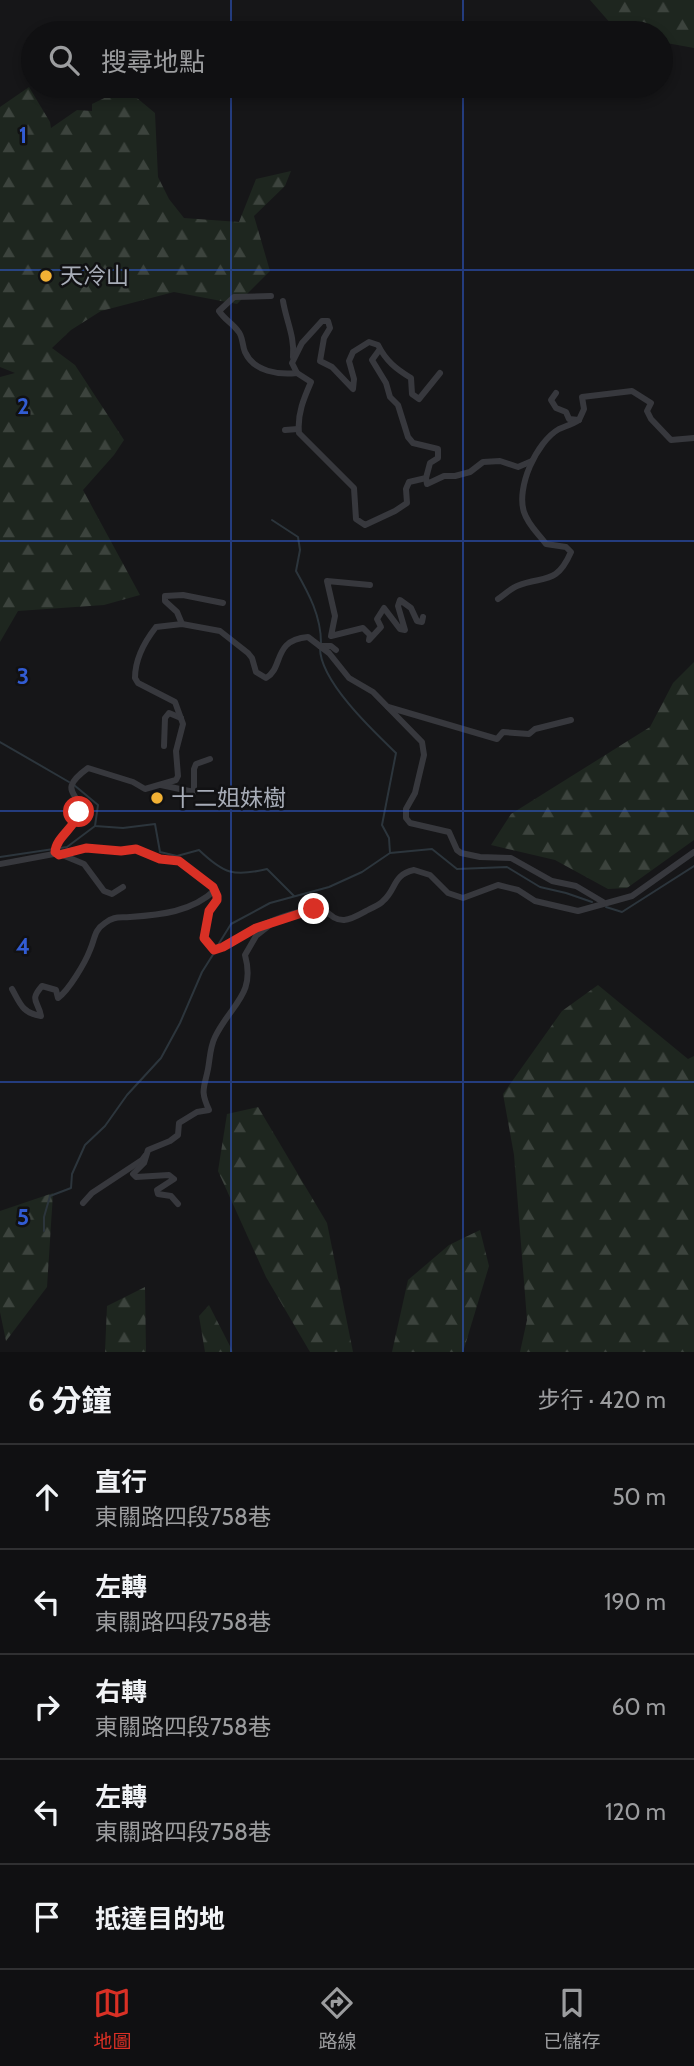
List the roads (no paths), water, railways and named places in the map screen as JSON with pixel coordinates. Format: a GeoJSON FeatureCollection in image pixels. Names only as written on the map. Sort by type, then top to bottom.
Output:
{"type":"FeatureCollection","features":[{"type":"Feature","properties":{"kind":"street"},"geometry":{"type":"LineString","coordinates":[[271,296],[234,297],[219,311],[225,321],[239,332],[246,354],[261,368],[280,375],[298,373]]}},
{"type":"Feature","properties":{"kind":"street"},"geometry":{"type":"LineString","coordinates":[[283,301],[294,341],[292,363],[298,373],[311,382],[303,399],[298,423],[299,433],[354,488],[356,519],[365,525],[395,511],[407,503],[406,489],[409,482],[426,478]]}},
{"type":"Feature","properties":{"kind":"street"},"geometry":{"type":"LineString","coordinates":[[292,363],[302,343],[322,321],[328,321],[330,324],[324,338],[320,361],[332,367],[353,389],[354,379],[349,361],[353,352],[369,342],[378,345],[396,369],[411,378],[412,394],[419,399],[440,373]]}},
{"type":"Feature","properties":{"kind":"street"},"geometry":{"type":"LineString","coordinates":[[380,349],[372,360],[386,383],[390,397],[398,405],[408,437],[413,443],[438,449],[438,458],[430,463],[427,484],[444,476],[470,471],[483,462],[494,460],[518,467],[532,461]]}},
{"type":"Feature","properties":{"kind":"street"},"geometry":{"type":"LineString","coordinates":[[498,599],[517,586],[550,578],[565,566],[571,552],[566,547],[546,544],[531,527],[520,498],[532,461],[550,437],[559,429],[579,420],[584,409],[582,397],[632,391],[651,402],[648,411],[651,419],[671,440],[694,438]]}},
{"type":"Feature","properties":{"kind":"street"},"geometry":{"type":"LineString","coordinates":[[556,393],[551,400],[556,408],[566,412],[569,419],[579,420]]}},
{"type":"Feature","properties":{"kind":"street"},"geometry":{"type":"LineString","coordinates":[[285,430],[298,429]]}},
{"type":"Feature","properties":{"kind":"street"},"geometry":{"type":"LineString","coordinates":[[331,636],[335,616],[327,581],[370,586]]}},
{"type":"Feature","properties":{"kind":"street"},"geometry":{"type":"LineString","coordinates":[[182,624],[177,612],[165,601],[165,596],[183,595],[223,603]]}},
{"type":"Feature","properties":{"kind":"street"},"geometry":{"type":"LineString","coordinates":[[320,646],[331,636],[363,628],[370,635],[369,640],[381,627],[377,618],[384,608],[400,629],[405,630],[398,606],[400,600],[411,608],[416,621],[422,622],[424,617]]}},
{"type":"Feature","properties":{"kind":"street"},"geometry":{"type":"LineString","coordinates":[[123,887],[112,894],[104,891],[84,864],[59,855],[55,852],[55,846],[76,821],[79,812],[77,799],[71,790],[73,778],[88,768],[133,782],[145,789],[176,780],[177,751],[183,724],[175,702],[138,683],[135,674],[148,638],[156,627],[182,624],[220,631],[248,653],[256,672],[267,678],[273,674],[283,647],[304,636],[308,637],[329,653],[349,678],[373,692],[422,742],[424,755],[417,785],[406,809],[406,818],[410,822],[449,832],[461,853],[480,858],[511,858],[551,881],[576,886],[603,902]]}},
{"type":"Feature","properties":{"kind":"street"},"geometry":{"type":"LineString","coordinates":[[320,646],[331,646],[336,650]]}},
{"type":"Feature","properties":{"kind":"street"},"geometry":{"type":"LineString","coordinates":[[386,706],[497,739],[503,732],[529,734],[536,729],[571,720]]}},
{"type":"Feature","properties":{"kind":"street"},"geometry":{"type":"LineString","coordinates":[[164,746],[165,718],[169,713],[181,718]]}},
{"type":"Feature","properties":{"kind":"street"},"geometry":{"type":"LineString","coordinates":[[159,785],[194,792],[196,764],[210,759]]}},
{"type":"Feature","properties":{"kind":"street"},"geometry":{"type":"LineString","coordinates":[[0,864],[86,848],[121,851],[136,849],[160,859],[179,861],[215,890],[217,900],[209,911],[204,938],[218,949],[256,928],[310,908],[324,909],[332,918],[338,920],[353,918],[384,901],[399,876],[414,870],[430,875],[448,893],[463,898],[498,885],[518,890],[535,901],[578,911],[632,896],[694,852]]}},
{"type":"Feature","properties":{"kind":"street"},"geometry":{"type":"LineString","coordinates":[[12,989],[20,1006],[36,1016],[41,1016],[35,1003],[35,994],[42,986],[56,990],[58,998],[67,992],[91,949],[92,936],[102,924],[114,917],[162,915],[183,909],[204,900],[215,890]]}},
{"type":"Feature","properties":{"kind":"street"},"geometry":{"type":"LineString","coordinates":[[83,1203],[92,1193],[142,1160],[148,1150],[178,1135],[179,1123],[197,1112],[209,1110],[202,1095],[214,1040],[226,1017],[243,995],[250,973],[245,955],[256,936],[274,921]]}},
{"type":"Feature","properties":{"kind":"street"},"geometry":{"type":"LineString","coordinates":[[148,1150],[144,1163],[133,1174],[136,1177],[169,1175],[174,1179],[157,1190],[158,1194],[171,1196],[178,1204]]}},
{"type":"Feature","properties":{"kind":"waterway"},"geometry":{"type":"LineString","coordinates":[[272,520],[298,537],[300,550],[296,571],[317,614],[321,643]]}},
{"type":"Feature","properties":{"kind":"waterway"},"geometry":{"type":"LineString","coordinates":[[320,648],[322,661],[338,690],[396,753],[382,825],[389,838],[390,853]]}},
{"type":"Feature","properties":{"kind":"waterway"},"geometry":{"type":"LineString","coordinates":[[0,742],[69,782]]}},
{"type":"Feature","properties":{"kind":"waterway"},"geometry":{"type":"LineString","coordinates":[[74,785],[98,805],[95,826],[123,828],[155,824],[160,852],[177,856],[199,850],[230,872],[246,873],[267,869],[294,896]]}},
{"type":"Feature","properties":{"kind":"waterway"},"geometry":{"type":"LineString","coordinates":[[0,857],[67,847],[95,826]]}},
{"type":"Feature","properties":{"kind":"waterway"},"geometry":{"type":"LineString","coordinates":[[218,945],[231,924],[270,903],[329,887],[362,872],[390,853],[432,849],[457,869],[507,867],[540,887],[592,902]]}},
{"type":"Feature","properties":{"kind":"waterway"},"geometry":{"type":"LineString","coordinates":[[606,907],[622,912],[694,866]]}},
{"type":"Feature","properties":{"kind":"waterway"},"geometry":{"type":"LineString","coordinates":[[44,1231],[44,1217],[50,1196],[71,1188],[72,1174],[85,1145],[105,1126],[127,1095],[161,1058],[202,972],[214,953]]}},
{"type":"Feature","properties":{"kind":"place","name":"天冷山"},"geometry":{"type":"Point","coordinates":[46,276]}},
{"type":"Feature","properties":{"kind":"place","name":"十二姐妹樹"},"geometry":{"type":"Point","coordinates":[157,798]}}]}
